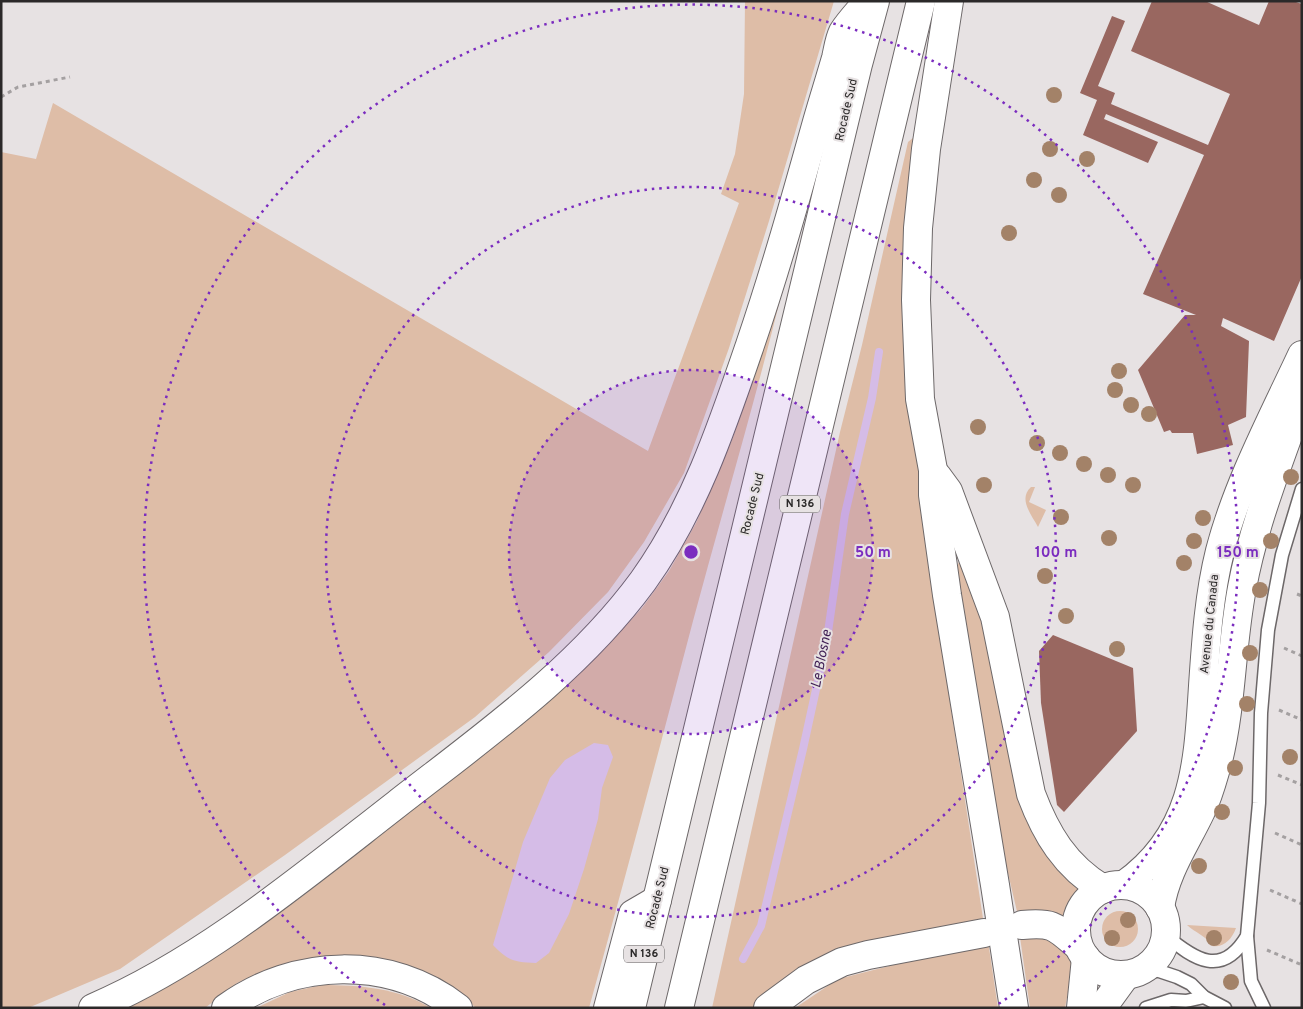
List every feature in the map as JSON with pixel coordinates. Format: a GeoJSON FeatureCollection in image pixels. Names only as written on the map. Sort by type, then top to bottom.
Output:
{"type":"FeatureCollection","features":[{"type":"Feature","properties":{"kind":"main road"},"geometry":{"type":"LineString","coordinates":[[93,1008],[137,986],[202,948],[264,905],[476,744],[548,683],[587,646],[641,584],[676,531],[707,465],[755,329],[786,232],[843,33],[868,1]]}},
{"type":"Feature","properties":{"kind":"main road","name":"Rocade Sud"},"geometry":{"type":"LineString","coordinates":[[631,1008],[858,64],[875,1]]}},
{"type":"Feature","properties":{"kind":"main road","name":"N 136"},"geometry":{"type":"LineString","coordinates":[[679,1008],[921,1]]}},
{"type":"Feature","properties":{"kind":"main road"},"geometry":{"type":"LineString","coordinates":[[949,1],[926,149],[918,228],[916,300],[920,399],[933,470],[933,495],[947,595],[1014,1008]]}},
{"type":"Feature","properties":{"kind":"main road","name":"Avenue du Canada"},"geometry":{"type":"LineString","coordinates":[[1113,887],[1138,875],[1154,860],[1167,843],[1192,788],[1198,755],[1210,599],[1221,549],[1240,494],[1274,414],[1302,355]]}},
{"type":"Feature","properties":{"kind":"main road"},"geometry":{"type":"LineString","coordinates":[[1160,908],[1162,890],[1202,810],[1217,762],[1227,710],[1239,603],[1245,574],[1265,498],[1302,396]]}},
{"type":"Feature","properties":{"kind":"main road"},"geometry":{"type":"LineString","coordinates":[[933,470],[948,490],[995,617],[1031,794],[1041,822],[1072,866],[1090,882],[1113,887],[1135,887],[1153,899],[1160,908],[1165,924],[1165,935],[1158,954],[1151,963],[1134,972],[1115,975],[1104,972],[1094,966],[1056,927],[1042,924],[1022,926]]}},
{"type":"Feature","properties":{"kind":"main road"},"geometry":{"type":"LineString","coordinates":[[1081,1008],[1082,952],[1076,930],[1078,917],[1083,906],[1091,896],[1113,887]]}},
{"type":"Feature","properties":{"kind":"main road"},"geometry":{"type":"LineString","coordinates":[[608,1008],[633,914],[657,900]]}},
{"type":"Feature","properties":{"kind":"main road"},"geometry":{"type":"LineString","coordinates":[[768,1008],[806,980],[842,962],[868,955],[984,933]]}},
{"type":"Feature","properties":{"kind":"main road"},"geometry":{"type":"LineString","coordinates":[[226,1008],[242,996],[259,987],[279,980],[319,970],[346,969],[375,971],[413,982],[433,991],[458,1008]]}},
{"type":"Feature","properties":{"kind":"main road"},"geometry":{"type":"LineString","coordinates":[[1102,1008],[1134,972]]}},
{"type":"Feature","properties":{"kind":"lane"},"geometry":{"type":"LineString","coordinates":[[1264,1008],[1251,981],[1247,936],[1258,817],[1261,713],[1268,630],[1282,555],[1302,489]]}},
{"type":"Feature","properties":{"kind":"lane"},"geometry":{"type":"LineString","coordinates":[[1165,935],[1189,954],[1202,961],[1209,962],[1227,958],[1241,946],[1247,936]]}},
{"type":"Feature","properties":{"kind":"lane"},"geometry":{"type":"LineString","coordinates":[[1134,972],[1159,971],[1177,977],[1191,984],[1204,997],[1225,1008]]}},
{"type":"Feature","properties":{"kind":"lane"},"geometry":{"type":"LineString","coordinates":[[1146,1008],[1171,1000],[1186,1001],[1204,997]]}},
{"type":"Feature","properties":{"kind":"path"},"geometry":{"type":"LineString","coordinates":[[1,97],[18,87],[70,77]]}},
{"type":"Feature","properties":{"kind":"path"},"geometry":{"type":"LineString","coordinates":[[1297,594],[1302,596]]}},
{"type":"Feature","properties":{"kind":"path"},"geometry":{"type":"LineString","coordinates":[[1282,647],[1302,656]]}},
{"type":"Feature","properties":{"kind":"path"},"geometry":{"type":"LineString","coordinates":[[1275,709],[1302,720]]}},
{"type":"Feature","properties":{"kind":"path"},"geometry":{"type":"LineString","coordinates":[[1278,775],[1302,785]]}},
{"type":"Feature","properties":{"kind":"path"},"geometry":{"type":"LineString","coordinates":[[1273,832],[1302,845]]}},
{"type":"Feature","properties":{"kind":"path"},"geometry":{"type":"LineString","coordinates":[[1268,889],[1302,904]]}},
{"type":"Feature","properties":{"kind":"path"},"geometry":{"type":"LineString","coordinates":[[1262,948],[1302,965]]}},
{"type":"Feature","properties":{"kind":"shaded area"},"geometry":{"type":"Polygon","coordinates":[[[745,1],[834,1],[769,221],[729,348],[684,473],[644,542],[608,592],[549,652],[475,717],[285,855],[120,969],[28,1008],[1,1008],[1,152],[36,159],[53,103],[648,451],[739,203],[721,194],[735,154],[744,94],[745,1]]]}},
{"type":"Feature","properties":{"kind":"shaded area"},"geometry":{"type":"Polygon","coordinates":[[[913,138],[916,145],[939,629],[984,925],[759,1001],[752,1008],[712,1008],[840,432],[862,345],[908,142],[913,138]]]}},
{"type":"Feature","properties":{"kind":"shaded area"},"geometry":{"type":"Polygon","coordinates":[[[781,296],[589,1008],[476,1008],[449,984],[422,971],[382,958],[345,956],[304,959],[268,969],[237,983],[205,1008],[125,1008],[218,955],[304,895],[534,714],[602,651],[642,608],[669,571],[696,523],[732,440],[781,296]]]}},
{"type":"Feature","properties":{"kind":"shaded area"},"geometry":{"type":"Polygon","coordinates":[[[1031,487],[1035,487],[1029,502],[1046,510],[1038,527],[1029,512],[1026,502],[1027,492],[1031,487]]]}},
{"type":"Feature","properties":{"kind":"shaded area"},"geometry":{"type":"Polygon","coordinates":[[[961,558],[976,593],[1057,866],[1080,891],[1069,907],[1066,922],[1019,920],[1000,839],[957,566],[961,558]]]}},
{"type":"Feature","properties":{"kind":"shaded area"},"geometry":{"type":"Polygon","coordinates":[[[594,743],[608,745],[613,757],[602,788],[598,819],[584,869],[569,914],[549,953],[536,963],[512,960],[493,945],[523,842],[550,778],[565,760],[594,743]]]}},
{"type":"Feature","properties":{"kind":"shaded area"},"geometry":{"type":"Polygon","coordinates":[[[1120,911],[1127,912],[1133,916],[1137,922],[1137,936],[1133,942],[1127,946],[1120,947],[1113,946],[1107,942],[1103,936],[1102,929],[1103,922],[1107,916],[1113,912],[1120,911]]]}},
{"type":"Feature","properties":{"kind":"shaded area"},"geometry":{"type":"Polygon","coordinates":[[[1187,925],[1236,928],[1227,942],[1220,946],[1212,946],[1187,925]]]}},
{"type":"Feature","properties":{"kind":"shaded area"},"geometry":{"type":"Polygon","coordinates":[[[1040,933],[1069,949],[1073,966],[1065,1008],[1030,1008],[1020,937],[1040,933]]]}},
{"type":"Feature","properties":{"kind":"shaded area"},"geometry":{"type":"Polygon","coordinates":[[[988,941],[998,1008],[795,1008],[838,979],[988,941]]]}},
{"type":"Feature","properties":{"kind":"shaded area"},"geometry":{"type":"Polygon","coordinates":[[[322,985],[378,989],[405,996],[431,1008],[256,1008],[290,992],[322,985]]]}},
{"type":"Feature","properties":{"kind":"building"},"geometry":{"type":"Polygon","coordinates":[[[1152,1],[1205,1],[1259,25],[1269,1],[1293,1],[1302,4],[1302,276],[1274,341],[1223,318],[1221,326],[1249,341],[1246,417],[1228,425],[1233,445],[1197,454],[1193,433],[1172,433],[1170,430],[1164,432],[1138,370],[1185,315],[1196,315],[1143,294],[1204,155],[1106,114],[1104,119],[1158,142],[1148,163],[1083,135],[1097,100],[1080,93],[1112,16],[1125,21],[1098,86],[1115,93],[1111,104],[1208,145],[1230,94],[1131,51],[1152,1]]]}},
{"type":"Feature","properties":{"kind":"building"},"geometry":{"type":"Polygon","coordinates":[[[1053,635],[1133,668],[1137,731],[1064,812],[1057,805],[1041,703],[1039,651],[1053,635]]]}},
{"type":"Feature","properties":{"kind":"waterway","name":"Le Blosne"},"geometry":{"type":"LineString","coordinates":[[743,959],[761,926],[803,749],[827,639],[845,514],[872,398],[879,352]]}}]}
